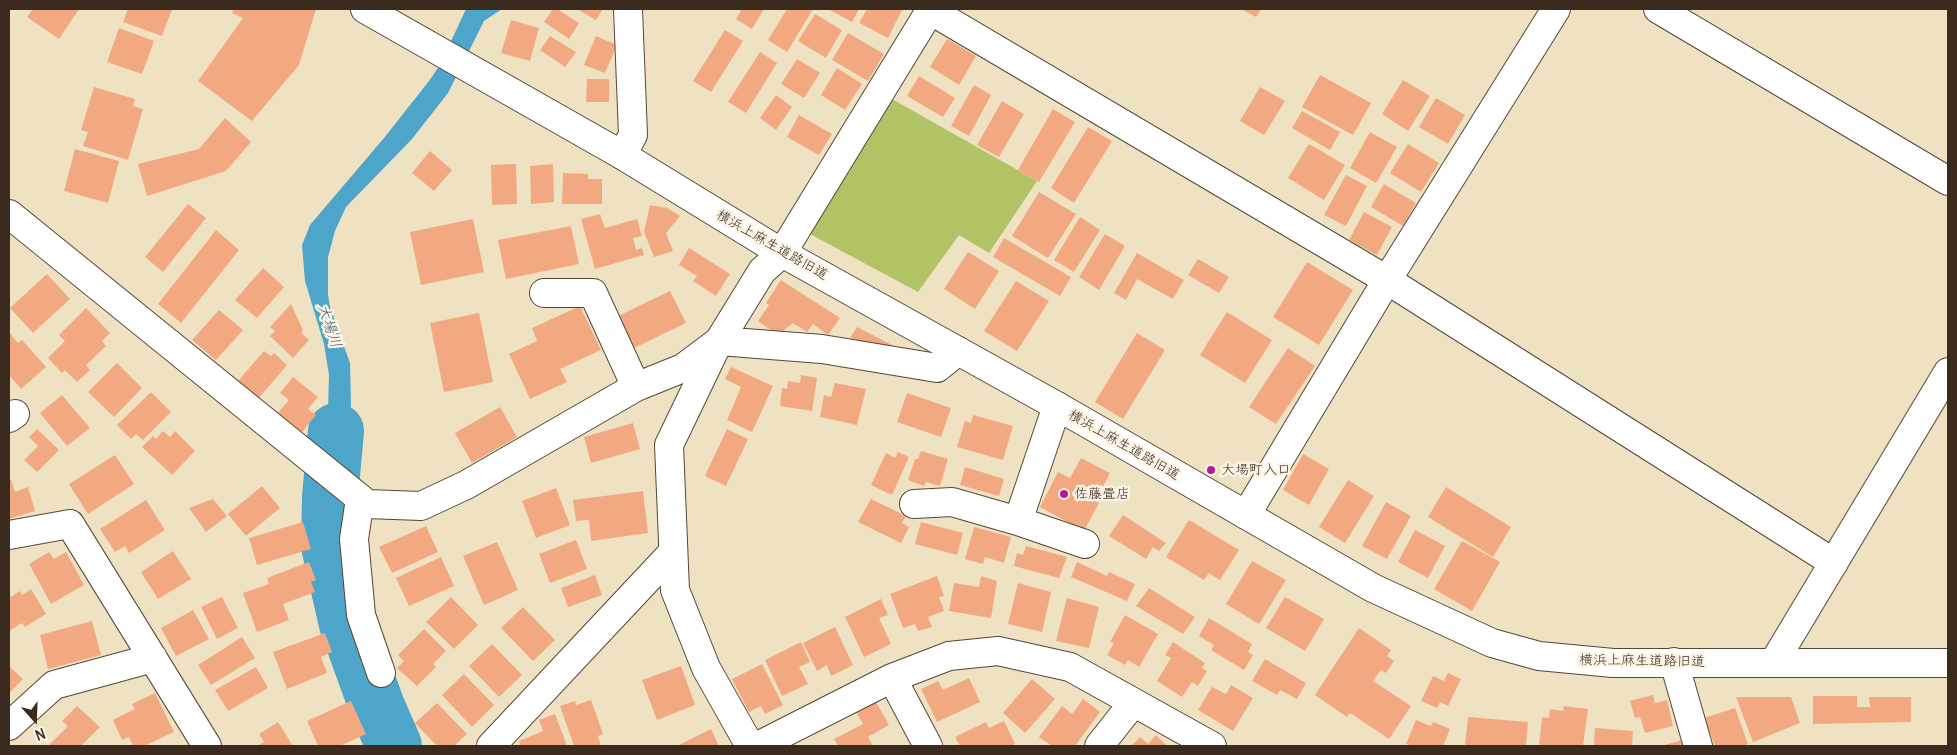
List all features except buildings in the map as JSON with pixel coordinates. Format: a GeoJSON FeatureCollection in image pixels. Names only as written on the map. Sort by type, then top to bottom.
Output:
{"type":"FeatureCollection","features":[{"type":"Feature","properties":{"kind":"street","name":"横浜上麻生道路旧道"},"geometry":{"type":"LineString","coordinates":[[365,9],[622,155],[782,252],[1056,406],[1373,588],[1492,644],[1539,656],[1613,663],[1948,663]]}},
{"type":"Feature","properties":{"kind":"street"},"geometry":{"type":"LineString","coordinates":[[622,155],[633,134],[628,9]]}},
{"type":"Feature","properties":{"kind":"street"},"geometry":{"type":"LineString","coordinates":[[750,746],[706,668],[675,590],[669,445],[719,341],[762,272],[782,252],[930,9],[1387,280],[1834,563]]}},
{"type":"Feature","properties":{"kind":"street"},"geometry":{"type":"LineString","coordinates":[[1246,515],[1387,280],[1556,9]]}},
{"type":"Feature","properties":{"kind":"street"},"geometry":{"type":"LineString","coordinates":[[1658,9],[1948,181]]}},
{"type":"Feature","properties":{"kind":"street"},"geometry":{"type":"LineString","coordinates":[[9,214],[366,504],[421,506],[466,485],[636,387],[683,368],[719,341],[822,349],[937,368],[958,351]]}},
{"type":"Feature","properties":{"kind":"street"},"geometry":{"type":"LineString","coordinates":[[544,293],[593,293],[636,387]]}},
{"type":"Feature","properties":{"kind":"street"},"geometry":{"type":"LineString","coordinates":[[1774,662],[1948,372]]}},
{"type":"Feature","properties":{"kind":"street"},"geometry":{"type":"LineString","coordinates":[[1018,521],[1056,406]]}},
{"type":"Feature","properties":{"kind":"street"},"geometry":{"type":"LineString","coordinates":[[353,494],[354,539],[361,615],[381,673]]}},
{"type":"Feature","properties":{"kind":"street"},"geometry":{"type":"LineString","coordinates":[[914,504],[952,502],[1018,521],[1085,544]]}},
{"type":"Feature","properties":{"kind":"street"},"geometry":{"type":"LineString","coordinates":[[9,535],[70,524],[207,746]]}},
{"type":"Feature","properties":{"kind":"street"},"geometry":{"type":"LineString","coordinates":[[491,746],[672,552]]}},
{"type":"Feature","properties":{"kind":"street"},"geometry":{"type":"LineString","coordinates":[[758,746],[892,678],[949,656],[998,651],[1070,667],[1212,746]]}},
{"type":"Feature","properties":{"kind":"street"},"geometry":{"type":"LineString","coordinates":[[9,726],[54,685],[153,658]]}},
{"type":"Feature","properties":{"kind":"street"},"geometry":{"type":"LineString","coordinates":[[1674,662],[1698,746]]}},
{"type":"Feature","properties":{"kind":"street"},"geometry":{"type":"LineString","coordinates":[[892,678],[928,746]]}},
{"type":"Feature","properties":{"kind":"street"},"geometry":{"type":"LineString","coordinates":[[1099,746],[1133,703]]}},
{"type":"Feature","properties":{"kind":"green space"},"geometry":{"type":"Polygon","coordinates":[[[892,99],[1037,181],[989,253],[959,235],[918,292],[810,234],[892,99]]]}},
{"type":"Feature","properties":{"kind":"water"},"geometry":{"type":"Polygon","coordinates":[[[466,9],[502,9],[484,21],[448,93],[412,139],[346,207],[335,231],[328,257],[328,295],[330,307],[350,363],[351,404],[345,440],[342,511],[320,507],[327,445],[329,375],[324,344],[305,281],[302,245],[310,225],[384,138],[429,81],[440,65],[466,9]]]}},
{"type":"Feature","properties":{"kind":"waterway","name":"大場川"},"geometry":{"type":"LineString","coordinates":[[336,431],[330,497],[329,546],[347,624],[377,707],[394,746]]}},
{"type":"Feature","properties":{"kind":"place","name":"大場町入口"},"geometry":{"type":"Point","coordinates":[1211,470]}},
{"type":"Feature","properties":{"kind":"place","name":"佐藤畳店"},"geometry":{"type":"Point","coordinates":[1064,494]}}]}
